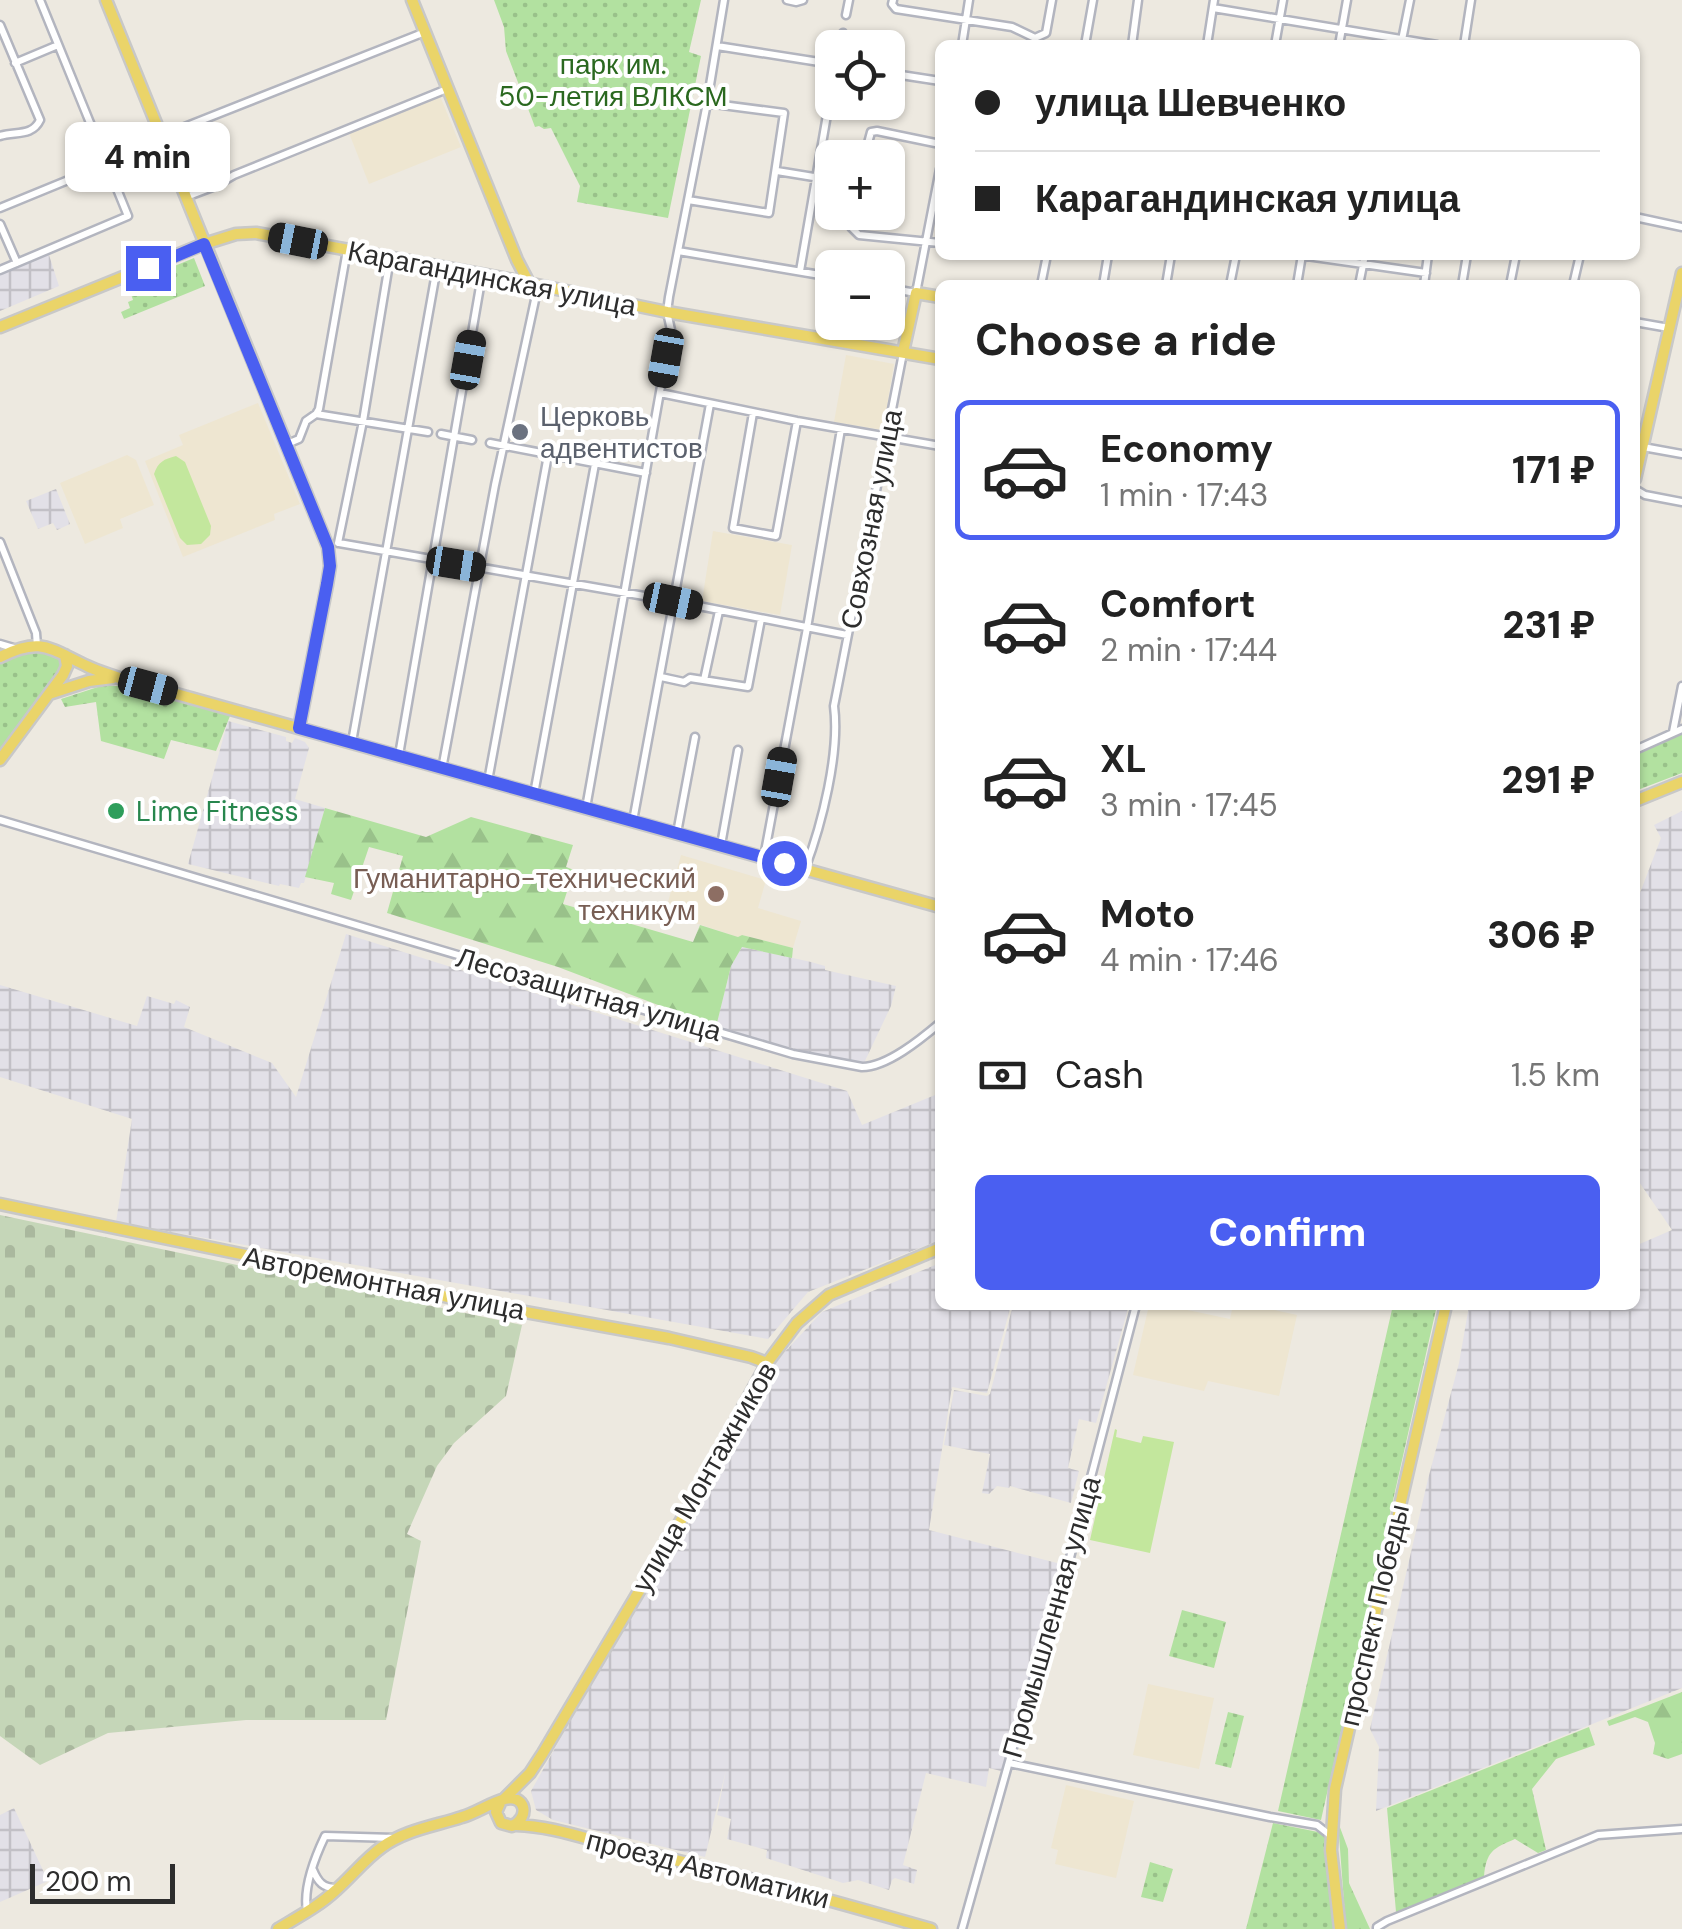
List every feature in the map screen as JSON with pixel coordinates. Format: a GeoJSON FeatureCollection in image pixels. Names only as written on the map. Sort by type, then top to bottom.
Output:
{"type":"FeatureCollection","features":[{"type":"Feature","properties":{"kind":"main road"},"geometry":{"type":"LineString","coordinates":[[106,0],[287,444],[333,545],[299,728]]}},
{"type":"Feature","properties":{"kind":"main road"},"geometry":{"type":"LineString","coordinates":[[412,0],[517,260],[534,284]]}},
{"type":"Feature","properties":{"kind":"main road","name":"Карагандинская улица"},"geometry":{"type":"LineString","coordinates":[[0,327],[204,244],[236,234],[256,233],[667,312],[935,357]]}},
{"type":"Feature","properties":{"kind":"main road"},"geometry":{"type":"LineString","coordinates":[[513,280],[517,260]]}},
{"type":"Feature","properties":{"kind":"main road"},"geometry":{"type":"LineString","coordinates":[[1640,469],[1649,448],[1641,428],[1682,273]]}},
{"type":"Feature","properties":{"kind":"main road"},"geometry":{"type":"LineString","coordinates":[[916,293],[935,297]]}},
{"type":"Feature","properties":{"kind":"main road","name":"Совхозная улица"},"geometry":{"type":"LineString","coordinates":[[904,352],[916,293]]}},
{"type":"Feature","properties":{"kind":"main road"},"geometry":{"type":"LineString","coordinates":[[0,657],[37,646],[54,649],[118,678],[935,906]]}},
{"type":"Feature","properties":{"kind":"main road"},"geometry":{"type":"LineString","coordinates":[[0,760],[66,669],[66,655]]}},
{"type":"Feature","properties":{"kind":"main road"},"geometry":{"type":"LineString","coordinates":[[50,694],[89,681],[118,678]]}},
{"type":"Feature","properties":{"kind":"main road"},"geometry":{"type":"LineString","coordinates":[[1640,799],[1682,782]]}},
{"type":"Feature","properties":{"kind":"main road","name":"Авторемонтная улица"},"geometry":{"type":"LineString","coordinates":[[0,1204],[688,1342],[767,1363]]}},
{"type":"Feature","properties":{"kind":"main road","name":"улица Монтажников"},"geometry":{"type":"LineString","coordinates":[[278,1929],[307,1912],[372,1854],[396,1838],[502,1800],[530,1773],[666,1546],[767,1363],[797,1323],[829,1295],[935,1250]]}},
{"type":"Feature","properties":{"kind":"main road","name":"проспект Победы"},"geometry":{"type":"LineString","coordinates":[[1340,1929],[1332,1815],[1345,1741],[1445,1310]]}},
{"type":"Feature","properties":{"kind":"main road","name":"улица Монтажников"},"geometry":{"type":"LineString","coordinates":[[523,1808],[530,1773]]}},
{"type":"Feature","properties":{"kind":"main road"},"geometry":{"type":"LineString","coordinates":[[513,1798],[523,1808],[516,1825],[501,1823],[496,1812],[502,1800],[513,1798]]}},
{"type":"Feature","properties":{"kind":"main road","name":"проезд Автоматики"},"geometry":{"type":"LineString","coordinates":[[523,1808],[542,1826]]}},
{"type":"Feature","properties":{"kind":"main road","name":"улица Монтажников"},"geometry":{"type":"LineString","coordinates":[[466,1816],[501,1823]]}},
{"type":"Feature","properties":{"kind":"main road","name":"проезд Автоматики"},"geometry":{"type":"LineString","coordinates":[[516,1825],[542,1826],[774,1884],[931,1929]]}},
{"type":"Feature","properties":{"kind":"street"},"geometry":{"type":"LineString","coordinates":[[0,270],[128,216],[40,0]]}},
{"type":"Feature","properties":{"kind":"street"},"geometry":{"type":"LineString","coordinates":[[586,808],[671,330],[667,312],[724,0]]}},
{"type":"Feature","properties":{"kind":"street"},"geometry":{"type":"LineString","coordinates":[[787,0],[803,0]]}},
{"type":"Feature","properties":{"kind":"street"},"geometry":{"type":"LineString","coordinates":[[846,14],[849,0]]}},
{"type":"Feature","properties":{"kind":"street"},"geometry":{"type":"LineString","coordinates":[[892,0],[896,9],[1012,27],[1028,36],[1046,32],[1052,0]]}},
{"type":"Feature","properties":{"kind":"street"},"geometry":{"type":"LineString","coordinates":[[963,40],[969,0]]}},
{"type":"Feature","properties":{"kind":"street"},"geometry":{"type":"LineString","coordinates":[[1086,40],[1093,0]]}},
{"type":"Feature","properties":{"kind":"street"},"geometry":{"type":"LineString","coordinates":[[1133,40],[1138,0]]}},
{"type":"Feature","properties":{"kind":"street"},"geometry":{"type":"LineString","coordinates":[[1276,40],[1283,0]]}},
{"type":"Feature","properties":{"kind":"street"},"geometry":{"type":"LineString","coordinates":[[1340,40],[1347,0]]}},
{"type":"Feature","properties":{"kind":"street"},"geometry":{"type":"LineString","coordinates":[[1402,40],[1410,0]]}},
{"type":"Feature","properties":{"kind":"street"},"geometry":{"type":"LineString","coordinates":[[1465,40],[1471,0]]}},
{"type":"Feature","properties":{"kind":"street"},"geometry":{"type":"LineString","coordinates":[[1207,40],[1214,4],[1393,40]]}},
{"type":"Feature","properties":{"kind":"street"},"geometry":{"type":"LineString","coordinates":[[0,25],[40,120],[35,129],[0,136]]}},
{"type":"Feature","properties":{"kind":"street"},"geometry":{"type":"LineString","coordinates":[[0,208],[160,137],[424,32]]}},
{"type":"Feature","properties":{"kind":"street"},"geometry":{"type":"LineString","coordinates":[[15,63],[58,45]]}},
{"type":"Feature","properties":{"kind":"street"},"geometry":{"type":"LineString","coordinates":[[717,46],[815,61]]}},
{"type":"Feature","properties":{"kind":"street"},"geometry":{"type":"LineString","coordinates":[[905,76],[935,80]]}},
{"type":"Feature","properties":{"kind":"street"},"geometry":{"type":"LineString","coordinates":[[185,198],[448,88]]}},
{"type":"Feature","properties":{"kind":"street"},"geometry":{"type":"LineString","coordinates":[[688,200],[769,213],[784,114],[707,103]]}},
{"type":"Feature","properties":{"kind":"street"},"geometry":{"type":"LineString","coordinates":[[868,140],[870,132],[877,131],[935,143]]}},
{"type":"Feature","properties":{"kind":"street"},"geometry":{"type":"LineString","coordinates":[[777,171],[815,177]]}},
{"type":"Feature","properties":{"kind":"street"},"geometry":{"type":"LineString","coordinates":[[800,271],[815,183]]}},
{"type":"Feature","properties":{"kind":"street","name":"Совхозная улица"},"geometry":{"type":"LineString","coordinates":[[916,293],[935,197]]}},
{"type":"Feature","properties":{"kind":"street"},"geometry":{"type":"LineString","coordinates":[[1640,218],[1682,227]]}},
{"type":"Feature","properties":{"kind":"street"},"geometry":{"type":"LineString","coordinates":[[0,224],[16,263]]}},
{"type":"Feature","properties":{"kind":"street"},"geometry":{"type":"LineString","coordinates":[[854,230],[859,236],[935,242]]}},
{"type":"Feature","properties":{"kind":"street"},"geometry":{"type":"LineString","coordinates":[[287,444],[299,438],[306,421],[319,409],[347,250]]}},
{"type":"Feature","properties":{"kind":"street"},"geometry":{"type":"LineString","coordinates":[[678,251],[815,274]]}},
{"type":"Feature","properties":{"kind":"street"},"geometry":{"type":"LineString","coordinates":[[390,258],[363,421],[333,545],[673,601],[847,636]]}},
{"type":"Feature","properties":{"kind":"street"},"geometry":{"type":"LineString","coordinates":[[1364,260],[1426,274]]}},
{"type":"Feature","properties":{"kind":"street"},"geometry":{"type":"LineString","coordinates":[[1425,280],[1427,260]]}},
{"type":"Feature","properties":{"kind":"street"},"geometry":{"type":"LineString","coordinates":[[352,744],[437,266]]}},
{"type":"Feature","properties":{"kind":"street"},"geometry":{"type":"LineString","coordinates":[[399,756],[482,275]]}},
{"type":"Feature","properties":{"kind":"street"},"geometry":{"type":"LineString","coordinates":[[442,768],[534,284]]}},
{"type":"Feature","properties":{"kind":"street"},"geometry":{"type":"LineString","coordinates":[[905,291],[916,293]]}},
{"type":"Feature","properties":{"kind":"street"},"geometry":{"type":"LineString","coordinates":[[1640,323],[1669,328]]}},
{"type":"Feature","properties":{"kind":"street","name":"Совхозная улица"},"geometry":{"type":"LineString","coordinates":[[805,869],[818,835],[825,800],[837,724],[834,706],[904,352]]}},
{"type":"Feature","properties":{"kind":"street"},"geometry":{"type":"LineString","coordinates":[[660,393],[935,445]]}},
{"type":"Feature","properties":{"kind":"street"},"geometry":{"type":"LineString","coordinates":[[633,821],[710,404]]}},
{"type":"Feature","properties":{"kind":"street"},"geometry":{"type":"LineString","coordinates":[[753,412],[733,528],[776,536],[797,421]]}},
{"type":"Feature","properties":{"kind":"street"},"geometry":{"type":"LineString","coordinates":[[316,414],[428,432]]}},
{"type":"Feature","properties":{"kind":"street"},"geometry":{"type":"LineString","coordinates":[[764,857],[840,429]]}},
{"type":"Feature","properties":{"kind":"street"},"geometry":{"type":"LineString","coordinates":[[441,434],[472,440]]}},
{"type":"Feature","properties":{"kind":"street"},"geometry":{"type":"LineString","coordinates":[[490,443],[646,473]]}},
{"type":"Feature","properties":{"kind":"street"},"geometry":{"type":"LineString","coordinates":[[1649,448],[1682,454]]}},
{"type":"Feature","properties":{"kind":"street"},"geometry":{"type":"LineString","coordinates":[[488,781],[548,455]]}},
{"type":"Feature","properties":{"kind":"street"},"geometry":{"type":"LineString","coordinates":[[534,794],[595,464]]}},
{"type":"Feature","properties":{"kind":"street"},"geometry":{"type":"LineString","coordinates":[[1640,492],[1682,502]]}},
{"type":"Feature","properties":{"kind":"street"},"geometry":{"type":"LineString","coordinates":[[0,542],[36,633],[37,646]]}},
{"type":"Feature","properties":{"kind":"street"},"geometry":{"type":"LineString","coordinates":[[704,680],[720,611]]}},
{"type":"Feature","properties":{"kind":"street"},"geometry":{"type":"LineString","coordinates":[[661,677],[748,687],[762,619]]}},
{"type":"Feature","properties":{"kind":"street"},"geometry":{"type":"LineString","coordinates":[[0,644],[18,650]]}},
{"type":"Feature","properties":{"kind":"street"},"geometry":{"type":"LineString","coordinates":[[1673,733],[1682,686]]}},
{"type":"Feature","properties":{"kind":"street"},"geometry":{"type":"LineString","coordinates":[[1640,748],[1682,729]]}},
{"type":"Feature","properties":{"kind":"street"},"geometry":{"type":"LineString","coordinates":[[677,833],[695,737]]}},
{"type":"Feature","properties":{"kind":"street"},"geometry":{"type":"LineString","coordinates":[[720,845],[738,750]]}},
{"type":"Feature","properties":{"kind":"street","name":"Лесозащитная улица"},"geometry":{"type":"LineString","coordinates":[[0,820],[793,1054],[873,1067],[935,1027]]}},
{"type":"Feature","properties":{"kind":"street","name":"Промышленная улица"},"geometry":{"type":"LineString","coordinates":[[962,1929],[1068,1569],[1135,1310]]}},
{"type":"Feature","properties":{"kind":"street"},"geometry":{"type":"LineString","coordinates":[[1009,1762],[1316,1825],[1331,1836]]}},
{"type":"Feature","properties":{"kind":"street"},"geometry":{"type":"LineString","coordinates":[[1316,1825],[1332,1815]]}},
{"type":"Feature","properties":{"kind":"street"},"geometry":{"type":"LineString","coordinates":[[1378,1929],[1598,1834],[1682,1829]]}},
{"type":"Feature","properties":{"kind":"street"},"geometry":{"type":"LineString","coordinates":[[307,1912],[305,1902],[325,1836],[396,1838]]}},
{"type":"Feature","properties":{"kind":"street"},"geometry":{"type":"LineString","coordinates":[[313,1869],[320,1883],[338,1888]]}},
{"type":"Feature","properties":{"kind":"shaded area"},"geometry":{"type":"Polygon","coordinates":[[[440,96],[461,147],[369,184],[349,133],[440,96]]]}},
{"type":"Feature","properties":{"kind":"shaded area"},"geometry":{"type":"Polygon","coordinates":[[[49,255],[59,286],[0,311],[0,275],[49,255]]]}},
{"type":"Feature","properties":{"kind":"shaded area"},"geometry":{"type":"Polygon","coordinates":[[[846,355],[894,364],[883,430],[834,422],[846,355]]]}},
{"type":"Feature","properties":{"kind":"shaded area"},"geometry":{"type":"Polygon","coordinates":[[[258,403],[300,504],[274,514],[275,520],[183,557],[145,461],[183,445],[179,435],[258,403]]]}},
{"type":"Feature","properties":{"kind":"shaded area"},"geometry":{"type":"Polygon","coordinates":[[[127,455],[136,460],[154,505],[120,519],[123,528],[85,544],[60,483],[127,455]]]}},
{"type":"Feature","properties":{"kind":"shaded area"},"geometry":{"type":"Polygon","coordinates":[[[56,489],[70,524],[57,530],[53,523],[38,529],[26,501],[56,489]]]}},
{"type":"Feature","properties":{"kind":"shaded area"},"geometry":{"type":"Polygon","coordinates":[[[713,531],[792,545],[780,615],[702,601],[713,531]]]}},
{"type":"Feature","properties":{"kind":"shaded area"},"geometry":{"type":"Polygon","coordinates":[[[228,721],[286,737],[292,743],[295,738],[309,748],[295,799],[325,808],[304,883],[299,888],[188,864],[228,721]]]}},
{"type":"Feature","properties":{"kind":"shaded area"},"geometry":{"type":"Polygon","coordinates":[[[1682,811],[1682,1688],[1376,1811],[1379,1747],[1370,1729],[1459,1363],[1468,1310],[1640,1310],[1640,1244],[1672,1230],[1640,1183],[1640,893],[1661,838],[1654,825],[1682,811]]]}},
{"type":"Feature","properties":{"kind":"shaded area","name":"Гуманитарно-технический техникум"},"geometry":{"type":"Polygon","coordinates":[[[681,855],[766,880],[758,908],[801,921],[793,948],[738,937],[665,913],[681,855]]]}},
{"type":"Feature","properties":{"kind":"shaded area"},"geometry":{"type":"Polygon","coordinates":[[[346,934],[847,1091],[862,1125],[935,1095],[935,1242],[808,1292],[768,1339],[116,1222],[132,1119],[0,1077],[0,985],[137,1026],[147,996],[174,1004],[176,1000],[190,1007],[184,1027],[272,1063],[296,1097],[346,934]]]}},
{"type":"Feature","properties":{"kind":"shaded area"},"geometry":{"type":"Polygon","coordinates":[[[742,947],[896,986],[891,1006],[864,1063],[716,1027],[731,966],[742,947]]]}},
{"type":"Feature","properties":{"kind":"shaded area"},"geometry":{"type":"Polygon","coordinates":[[[935,1265],[935,1310],[1010,1310],[987,1393],[952,1387],[929,1530],[1061,1564],[1001,1771],[989,1768],[986,1787],[926,1773],[903,1865],[917,1870],[914,1884],[895,1878],[889,1890],[858,1880],[843,1883],[766,1858],[767,1850],[727,1839],[731,1819],[717,1815],[726,1770],[705,1857],[553,1820],[536,1810],[531,1791],[765,1373],[822,1312],[935,1265]]]}},
{"type":"Feature","properties":{"kind":"shaded area"},"geometry":{"type":"Polygon","coordinates":[[[1012,1310],[1128,1310],[1096,1423],[1079,1419],[1068,1468],[1079,1471],[1071,1503],[1010,1486],[997,1486],[989,1494],[982,1493],[990,1454],[944,1445],[954,1390],[990,1394],[1012,1310]]]}},
{"type":"Feature","properties":{"kind":"shaded area"},"geometry":{"type":"Polygon","coordinates":[[[1148,1310],[1188,1310],[1230,1319],[1232,1310],[1274,1310],[1297,1315],[1279,1396],[1208,1381],[1204,1391],[1133,1375],[1148,1310]]]}},
{"type":"Feature","properties":{"kind":"shaded area"},"geometry":{"type":"Polygon","coordinates":[[[1148,1684],[1214,1698],[1199,1769],[1133,1755],[1148,1684]]]}},
{"type":"Feature","properties":{"kind":"shaded area"},"geometry":{"type":"Polygon","coordinates":[[[1066,1785],[1134,1801],[1116,1878],[1055,1864],[1058,1850],[1051,1848],[1066,1785]]]}},
{"type":"Feature","properties":{"kind":"shaded area"},"geometry":{"type":"Polygon","coordinates":[[[14,1808],[48,1881],[0,1902],[0,1815],[14,1808]]]}},
{"type":"Feature","properties":{"kind":"green space","name":"парк им. 50-летия ВЛКСМ"},"geometry":{"type":"Polygon","coordinates":[[[494,0],[701,0],[689,52],[701,56],[668,218],[577,202],[580,186],[551,128],[535,127],[506,51],[504,27],[494,0]]]}},
{"type":"Feature","properties":{"kind":"green space"},"geometry":{"type":"Polygon","coordinates":[[[194,258],[205,286],[124,319],[121,312],[130,308],[128,302],[133,300],[128,285],[194,258]]]}},
{"type":"Feature","properties":{"kind":"green space"},"geometry":{"type":"Polygon","coordinates":[[[176,456],[185,462],[211,526],[210,535],[201,544],[187,545],[180,538],[154,474],[162,462],[176,456]]]}},
{"type":"Feature","properties":{"kind":"green space"},"geometry":{"type":"Polygon","coordinates":[[[36,653],[58,655],[62,666],[0,753],[0,662],[36,653]]]}},
{"type":"Feature","properties":{"kind":"green space"},"geometry":{"type":"Polygon","coordinates":[[[101,686],[123,686],[230,716],[216,751],[171,740],[164,759],[101,741],[96,702],[65,707],[61,699],[101,686]]]}},
{"type":"Feature","properties":{"kind":"green space"},"geometry":{"type":"Polygon","coordinates":[[[1682,734],[1682,773],[1640,789],[1640,752],[1682,734]]]}},
{"type":"Feature","properties":{"kind":"green space"},"geometry":{"type":"Polygon","coordinates":[[[325,808],[426,837],[471,817],[573,845],[566,867],[574,870],[563,904],[693,942],[700,925],[793,948],[792,958],[742,947],[731,966],[716,1027],[558,967],[387,913],[403,856],[369,847],[351,900],[331,894],[334,883],[305,877],[325,808]]]}},
{"type":"Feature","properties":{"kind":"green space"},"geometry":{"type":"Polygon","coordinates":[[[0,1215],[522,1325],[506,1396],[454,1443],[437,1466],[407,1534],[421,1541],[386,1720],[246,1720],[108,1733],[40,1765],[0,1736],[0,1215]]]}},
{"type":"Feature","properties":{"kind":"green space"},"geometry":{"type":"Polygon","coordinates":[[[1392,1310],[1436,1310],[1321,1820],[1278,1811],[1392,1310]]]}},
{"type":"Feature","properties":{"kind":"green space"},"geometry":{"type":"Polygon","coordinates":[[[1115,1429],[1116,1437],[1141,1443],[1143,1436],[1174,1442],[1150,1553],[1090,1540],[1115,1429]]]}},
{"type":"Feature","properties":{"kind":"green space"},"geometry":{"type":"Polygon","coordinates":[[[1182,1610],[1226,1622],[1214,1668],[1169,1656],[1182,1610]]]}},
{"type":"Feature","properties":{"kind":"green space"},"geometry":{"type":"Polygon","coordinates":[[[1682,1692],[1682,1754],[1668,1759],[1653,1754],[1655,1743],[1648,1722],[1635,1717],[1609,1726],[1607,1721],[1682,1692]]]}},
{"type":"Feature","properties":{"kind":"green space"},"geometry":{"type":"Polygon","coordinates":[[[1228,1712],[1244,1716],[1231,1768],[1215,1764],[1228,1712]]]}},
{"type":"Feature","properties":{"kind":"green space"},"geometry":{"type":"Polygon","coordinates":[[[1589,1727],[1595,1745],[1556,1759],[1532,1789],[1546,1850],[1538,1853],[1515,1839],[1492,1852],[1484,1877],[1396,1912],[1387,1808],[1589,1727]]]}},
{"type":"Feature","properties":{"kind":"green space"},"geometry":{"type":"Polygon","coordinates":[[[1338,1822],[1348,1849],[1349,1883],[1370,1929],[1346,1929],[1338,1822]]]}},
{"type":"Feature","properties":{"kind":"green space"},"geometry":{"type":"Polygon","coordinates":[[[1273,1823],[1325,1836],[1334,1929],[1246,1929],[1273,1823]]]}},
{"type":"Feature","properties":{"kind":"green space"},"geometry":{"type":"Polygon","coordinates":[[[1150,1862],[1173,1869],[1163,1902],[1141,1897],[1150,1862]]]}},
{"type":"Feature","properties":{"kind":"place","name":"Церковь адвентистов"},"geometry":{"type":"Point","coordinates":[520,432]}},
{"type":"Feature","properties":{"kind":"place","name":"Lime Fitness"},"geometry":{"type":"Point","coordinates":[116,811]}},
{"type":"Feature","properties":{"kind":"place","name":"Гуманитарно-технический техникум"},"geometry":{"type":"Point","coordinates":[716,894]}},
{"type":"Feature","properties":{"kind":"route"},"geometry":{"type":"LineString","coordinates":[[148,268],[204,244],[328,547],[330,566],[299,728],[784,863]]}}]}
